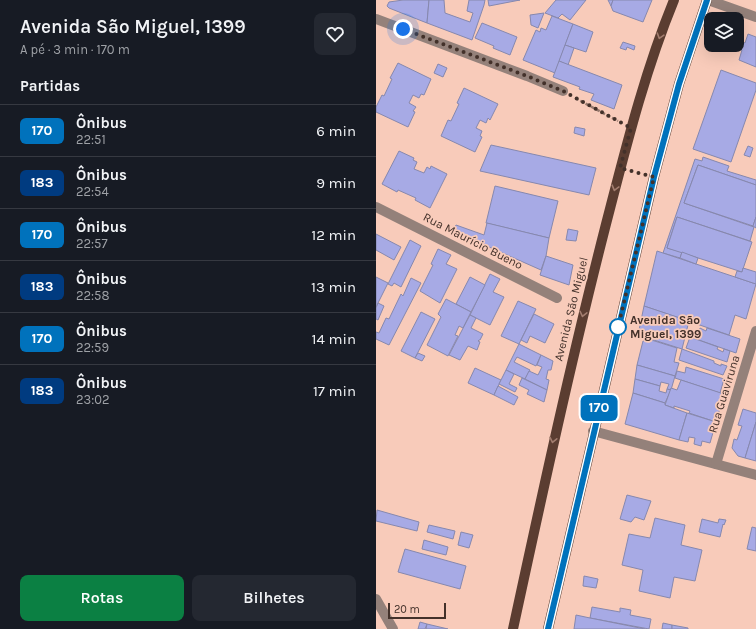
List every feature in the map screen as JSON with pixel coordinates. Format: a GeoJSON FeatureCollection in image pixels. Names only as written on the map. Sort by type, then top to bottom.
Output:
{"type":"FeatureCollection","features":[{"type":"Feature","properties":{"kind":"main road","name":"Avenida São Miguel"},"geometry":{"type":"LineString","coordinates":[[512,629],[584,310],[631,128],[663,26],[674,0]]}},
{"type":"Feature","properties":{"kind":"main road"},"geometry":{"type":"LineString","coordinates":[[548,629],[654,177],[679,84],[708,0]]}},
{"type":"Feature","properties":{"kind":"street"},"geometry":{"type":"LineString","coordinates":[[708,0],[756,17]]}},
{"type":"Feature","properties":{"kind":"street"},"geometry":{"type":"LineString","coordinates":[[376,19],[563,91]]}},
{"type":"Feature","properties":{"kind":"street","name":"Rua Maurício Bueno"},"geometry":{"type":"LineString","coordinates":[[376,207],[557,298]]}},
{"type":"Feature","properties":{"kind":"street","name":"Rua Guaviruna"},"geometry":{"type":"LineString","coordinates":[[716,464],[756,331]]}},
{"type":"Feature","properties":{"kind":"street"},"geometry":{"type":"LineString","coordinates":[[594,431],[756,475]]}},
{"type":"Feature","properties":{"kind":"street"},"geometry":{"type":"LineString","coordinates":[[376,599],[393,629]]}},
{"type":"Feature","properties":{"kind":"path"},"geometry":{"type":"LineString","coordinates":[[563,91],[631,128]]}},
{"type":"Feature","properties":{"kind":"building"},"geometry":{"type":"Polygon","coordinates":[[[403,0],[429,0],[427,23],[387,6],[389,2],[403,0]]]}},
{"type":"Feature","properties":{"kind":"building"},"geometry":{"type":"Polygon","coordinates":[[[429,0],[444,0],[445,13],[470,22],[473,13],[467,11],[469,0],[485,0],[472,40],[427,23],[429,0]]]}},
{"type":"Feature","properties":{"kind":"building"},"geometry":{"type":"Polygon","coordinates":[[[488,0],[520,0],[489,6],[488,0]]]}},
{"type":"Feature","properties":{"kind":"building"},"geometry":{"type":"Polygon","coordinates":[[[556,0],[586,0],[570,20],[562,14],[558,18],[545,13],[556,0]]]}},
{"type":"Feature","properties":{"kind":"building"},"geometry":{"type":"Polygon","coordinates":[[[608,0],[613,0],[611,6],[608,0]]]}},
{"type":"Feature","properties":{"kind":"building"},"geometry":{"type":"Polygon","coordinates":[[[613,0],[652,0],[643,22],[613,11],[611,6],[613,0]]]}},
{"type":"Feature","properties":{"kind":"building"},"geometry":{"type":"Polygon","coordinates":[[[544,13],[538,28],[531,25],[530,15],[544,13]]]}},
{"type":"Feature","properties":{"kind":"building"},"geometry":{"type":"Polygon","coordinates":[[[552,16],[573,24],[555,73],[523,60],[536,30],[540,32],[541,28],[546,30],[552,16]]]}},
{"type":"Feature","properties":{"kind":"building"},"geometry":{"type":"Polygon","coordinates":[[[482,23],[517,37],[510,55],[475,38],[482,23]]]}},
{"type":"Feature","properties":{"kind":"building"},"geometry":{"type":"Polygon","coordinates":[[[573,24],[593,32],[586,52],[565,45],[573,24]]]}},
{"type":"Feature","properties":{"kind":"building"},"geometry":{"type":"Polygon","coordinates":[[[748,34],[756,37],[756,67],[739,60],[741,52],[744,52],[748,34]]]}},
{"type":"Feature","properties":{"kind":"building"},"geometry":{"type":"Polygon","coordinates":[[[623,42],[635,46],[634,50],[627,47],[626,50],[620,48],[623,42]]]}},
{"type":"Feature","properties":{"kind":"building"},"geometry":{"type":"Polygon","coordinates":[[[565,45],[574,48],[568,65],[559,61],[565,45]]]}},
{"type":"Feature","properties":{"kind":"building"},"geometry":{"type":"Polygon","coordinates":[[[559,61],[622,85],[614,109],[591,100],[594,94],[553,77],[559,61]]]}},
{"type":"Feature","properties":{"kind":"building"},"geometry":{"type":"Polygon","coordinates":[[[398,63],[431,79],[424,95],[421,94],[419,98],[413,95],[409,103],[416,107],[413,111],[415,112],[408,127],[376,112],[376,107],[382,95],[384,96],[392,79],[390,78],[398,63]]]}},
{"type":"Feature","properties":{"kind":"building"},"geometry":{"type":"Polygon","coordinates":[[[438,64],[447,68],[443,77],[434,73],[438,64]]]}},
{"type":"Feature","properties":{"kind":"building"},"geometry":{"type":"Polygon","coordinates":[[[721,70],[756,83],[756,90],[731,162],[693,149],[721,70]]]}},
{"type":"Feature","properties":{"kind":"building"},"geometry":{"type":"Polygon","coordinates":[[[464,88],[498,104],[490,120],[488,118],[486,123],[480,120],[476,128],[482,131],[480,136],[482,137],[475,152],[441,136],[448,120],[451,121],[459,104],[457,103],[464,88]]]}},
{"type":"Feature","properties":{"kind":"building"},"geometry":{"type":"Polygon","coordinates":[[[575,127],[585,129],[584,136],[574,133],[575,127]]]}},
{"type":"Feature","properties":{"kind":"building"},"geometry":{"type":"Polygon","coordinates":[[[491,145],[596,168],[589,195],[480,171],[491,145]]]}},
{"type":"Feature","properties":{"kind":"building"},"geometry":{"type":"Polygon","coordinates":[[[748,146],[753,148],[750,157],[744,155],[748,146]]]}},
{"type":"Feature","properties":{"kind":"building"},"geometry":{"type":"Polygon","coordinates":[[[399,151],[414,158],[413,160],[417,162],[414,169],[424,173],[427,167],[430,169],[431,166],[447,174],[430,208],[415,200],[416,198],[398,190],[397,192],[382,184],[399,151]]]}},
{"type":"Feature","properties":{"kind":"building"},"geometry":{"type":"Polygon","coordinates":[[[703,157],[729,166],[727,171],[756,180],[756,185],[698,165],[684,203],[754,227],[750,241],[677,217],[667,248],[682,252],[680,258],[663,253],[695,159],[702,161],[703,157]]]}},
{"type":"Feature","properties":{"kind":"building"},"geometry":{"type":"Polygon","coordinates":[[[698,165],[756,185],[756,217],[753,226],[684,203],[698,165]]]}},
{"type":"Feature","properties":{"kind":"building"},"geometry":{"type":"Polygon","coordinates":[[[495,186],[558,201],[549,238],[486,223],[495,186]]]}},
{"type":"Feature","properties":{"kind":"building"},"geometry":{"type":"Polygon","coordinates":[[[677,217],[752,242],[742,272],[667,248],[677,217]]]}},
{"type":"Feature","properties":{"kind":"building"},"geometry":{"type":"Polygon","coordinates":[[[756,217],[756,228],[753,226],[756,217]]]}},
{"type":"Feature","properties":{"kind":"building"},"geometry":{"type":"Polygon","coordinates":[[[487,223],[549,238],[546,256],[541,270],[453,231],[456,225],[484,235],[487,223]]]}},
{"type":"Feature","properties":{"kind":"building"},"geometry":{"type":"Polygon","coordinates":[[[568,229],[578,231],[576,241],[566,240],[568,229]]]}},
{"type":"Feature","properties":{"kind":"building"},"geometry":{"type":"Polygon","coordinates":[[[376,234],[401,247],[394,260],[376,250],[376,234]]]}},
{"type":"Feature","properties":{"kind":"building"},"geometry":{"type":"Polygon","coordinates":[[[410,240],[421,246],[401,287],[394,283],[392,286],[388,284],[410,240]]]}},
{"type":"Feature","properties":{"kind":"building"},"geometry":{"type":"Polygon","coordinates":[[[438,249],[451,255],[446,264],[457,269],[440,303],[420,291],[433,265],[431,264],[438,249]]]}},
{"type":"Feature","properties":{"kind":"building"},"geometry":{"type":"Polygon","coordinates":[[[657,251],[756,284],[746,319],[735,315],[729,335],[644,306],[657,251]]]}},
{"type":"Feature","properties":{"kind":"building"},"geometry":{"type":"Polygon","coordinates":[[[682,252],[698,258],[696,264],[680,258],[682,252]]]}},
{"type":"Feature","properties":{"kind":"building"},"geometry":{"type":"Polygon","coordinates":[[[546,256],[573,265],[569,285],[540,275],[546,256]]]}},
{"type":"Feature","properties":{"kind":"building"},"geometry":{"type":"Polygon","coordinates":[[[743,268],[756,272],[756,284],[735,277],[737,271],[742,272],[743,268]]]}},
{"type":"Feature","properties":{"kind":"building"},"geometry":{"type":"Polygon","coordinates":[[[490,274],[500,279],[493,292],[504,297],[490,325],[470,315],[490,274]]]}},
{"type":"Feature","properties":{"kind":"building"},"geometry":{"type":"Polygon","coordinates":[[[376,277],[388,283],[376,307],[376,277]]]}},
{"type":"Feature","properties":{"kind":"building"},"geometry":{"type":"Polygon","coordinates":[[[470,277],[485,285],[471,312],[456,304],[470,277]]]}},
{"type":"Feature","properties":{"kind":"building"},"geometry":{"type":"Polygon","coordinates":[[[411,278],[421,283],[389,345],[376,339],[376,332],[379,333],[386,318],[389,319],[401,294],[403,296],[411,278]]]}},
{"type":"Feature","properties":{"kind":"building"},"geometry":{"type":"Polygon","coordinates":[[[446,299],[471,312],[463,328],[459,326],[455,335],[458,336],[448,356],[427,345],[441,317],[438,314],[446,299]]]}},
{"type":"Feature","properties":{"kind":"building"},"geometry":{"type":"Polygon","coordinates":[[[518,301],[536,309],[519,344],[501,336],[518,301]]]}},
{"type":"Feature","properties":{"kind":"building"},"geometry":{"type":"Polygon","coordinates":[[[378,303],[384,306],[378,320],[376,319],[376,308],[378,303]]]}},
{"type":"Feature","properties":{"kind":"building"},"geometry":{"type":"Polygon","coordinates":[[[644,306],[689,321],[682,349],[638,335],[644,306]]]}},
{"type":"Feature","properties":{"kind":"building"},"geometry":{"type":"Polygon","coordinates":[[[421,312],[435,319],[415,358],[401,351],[421,312]]]}},
{"type":"Feature","properties":{"kind":"building"},"geometry":{"type":"Polygon","coordinates":[[[534,314],[554,324],[545,343],[530,336],[527,343],[521,340],[534,314]]]}},
{"type":"Feature","properties":{"kind":"building"},"geometry":{"type":"Polygon","coordinates":[[[470,315],[476,318],[471,328],[483,334],[478,341],[480,342],[477,350],[468,346],[460,360],[449,355],[470,315]]]}},
{"type":"Feature","properties":{"kind":"building"},"geometry":{"type":"Polygon","coordinates":[[[700,328],[706,331],[707,328],[740,339],[736,353],[696,339],[700,328]]]}},
{"type":"Feature","properties":{"kind":"building"},"geometry":{"type":"Polygon","coordinates":[[[690,337],[718,347],[717,349],[723,352],[724,349],[730,351],[727,362],[686,348],[690,337]]]}},
{"type":"Feature","properties":{"kind":"building"},"geometry":{"type":"Polygon","coordinates":[[[645,338],[677,348],[674,362],[679,363],[675,376],[637,365],[645,338]]]}},
{"type":"Feature","properties":{"kind":"building"},"geometry":{"type":"Polygon","coordinates":[[[519,344],[541,355],[536,366],[517,357],[514,362],[530,370],[525,379],[506,370],[519,344]]]}},
{"type":"Feature","properties":{"kind":"building"},"geometry":{"type":"Polygon","coordinates":[[[682,349],[714,361],[714,363],[721,366],[721,364],[727,366],[723,375],[679,360],[682,349]]]}},
{"type":"Feature","properties":{"kind":"building"},"geometry":{"type":"Polygon","coordinates":[[[418,353],[425,356],[422,361],[415,358],[418,353]]]}},
{"type":"Feature","properties":{"kind":"building"},"geometry":{"type":"Polygon","coordinates":[[[541,355],[553,361],[551,370],[548,370],[546,379],[549,380],[547,390],[525,379],[529,371],[538,375],[542,367],[537,365],[541,355]]]}},
{"type":"Feature","properties":{"kind":"building"},"geometry":{"type":"Polygon","coordinates":[[[637,365],[675,376],[671,390],[667,389],[669,384],[661,382],[660,386],[635,379],[637,365]]]}},
{"type":"Feature","properties":{"kind":"building"},"geometry":{"type":"Polygon","coordinates":[[[686,367],[724,379],[720,393],[675,378],[677,371],[685,373],[686,367]]]}},
{"type":"Feature","properties":{"kind":"building"},"geometry":{"type":"Polygon","coordinates":[[[475,368],[501,380],[494,395],[468,383],[475,368]]]}},
{"type":"Feature","properties":{"kind":"building"},"geometry":{"type":"Polygon","coordinates":[[[506,370],[514,374],[509,384],[517,388],[515,392],[499,384],[506,370]]]}},
{"type":"Feature","properties":{"kind":"building"},"geometry":{"type":"Polygon","coordinates":[[[522,378],[547,390],[544,402],[527,394],[529,390],[519,385],[522,378]]]}},
{"type":"Feature","properties":{"kind":"building"},"geometry":{"type":"Polygon","coordinates":[[[635,379],[660,386],[659,391],[666,393],[667,389],[671,390],[665,403],[633,393],[635,379]]]}},
{"type":"Feature","properties":{"kind":"building"},"geometry":{"type":"Polygon","coordinates":[[[681,380],[724,394],[716,422],[689,413],[690,411],[665,405],[671,388],[677,390],[681,380]]]}},
{"type":"Feature","properties":{"kind":"building"},"geometry":{"type":"Polygon","coordinates":[[[498,386],[518,397],[514,405],[494,395],[498,386]]]}},
{"type":"Feature","properties":{"kind":"building"},"geometry":{"type":"Polygon","coordinates":[[[633,393],[665,403],[665,405],[687,413],[679,440],[625,424],[633,393]]]}},
{"type":"Feature","properties":{"kind":"building"},"geometry":{"type":"Polygon","coordinates":[[[743,409],[756,413],[756,422],[745,458],[738,456],[732,448],[734,439],[737,440],[742,426],[738,425],[743,409]]]}},
{"type":"Feature","properties":{"kind":"building"},"geometry":{"type":"Polygon","coordinates":[[[687,413],[716,422],[710,443],[702,441],[701,446],[694,444],[695,438],[689,437],[688,442],[679,440],[687,413]]]}},
{"type":"Feature","properties":{"kind":"building"},"geometry":{"type":"Polygon","coordinates":[[[756,422],[756,461],[745,458],[756,422]]]}},
{"type":"Feature","properties":{"kind":"building"},"geometry":{"type":"Polygon","coordinates":[[[627,495],[651,501],[644,520],[635,517],[631,522],[620,519],[627,495]]]}},
{"type":"Feature","properties":{"kind":"building"},"geometry":{"type":"Polygon","coordinates":[[[377,510],[419,522],[417,531],[376,521],[377,510]]]}},
{"type":"Feature","properties":{"kind":"building"},"geometry":{"type":"Polygon","coordinates":[[[655,518],[685,525],[681,545],[702,550],[695,581],[674,577],[670,598],[639,591],[643,570],[622,565],[629,534],[650,538],[655,518]]]}},
{"type":"Feature","properties":{"kind":"building"},"geometry":{"type":"Polygon","coordinates":[[[702,519],[718,523],[719,519],[726,520],[724,525],[723,524],[720,537],[699,532],[702,519]]]}},
{"type":"Feature","properties":{"kind":"building"},"geometry":{"type":"Polygon","coordinates":[[[429,525],[455,531],[453,539],[427,532],[429,525]]]}},
{"type":"Feature","properties":{"kind":"building"},"geometry":{"type":"Polygon","coordinates":[[[752,527],[756,528],[756,551],[747,549],[752,527]]]}},
{"type":"Feature","properties":{"kind":"building"},"geometry":{"type":"Polygon","coordinates":[[[461,532],[473,535],[469,548],[458,545],[461,532]]]}},
{"type":"Feature","properties":{"kind":"building"},"geometry":{"type":"Polygon","coordinates":[[[424,540],[448,547],[446,555],[422,549],[424,540]]]}},
{"type":"Feature","properties":{"kind":"building"},"geometry":{"type":"Polygon","coordinates":[[[405,549],[466,566],[460,589],[398,572],[405,549]]]}},
{"type":"Feature","properties":{"kind":"building"},"geometry":{"type":"Polygon","coordinates":[[[584,576],[598,579],[596,588],[583,586],[584,576]]]}},
{"type":"Feature","properties":{"kind":"building"},"geometry":{"type":"Polygon","coordinates":[[[592,607],[620,612],[620,608],[631,610],[630,615],[651,619],[649,629],[590,618],[592,607]]]}},
{"type":"Feature","properties":{"kind":"building"},"geometry":{"type":"Polygon","coordinates":[[[576,615],[590,618],[645,629],[574,629],[576,615]]]}},
{"type":"Feature","properties":{"kind":"building"},"geometry":{"type":"Polygon","coordinates":[[[420,622],[427,624],[425,629],[418,629],[420,622]]]}},
{"type":"Feature","properties":{"kind":"building"},"geometry":{"type":"Polygon","coordinates":[[[663,623],[672,625],[672,629],[662,629],[663,623]]]}},
{"type":"Feature","properties":{"kind":"building"},"geometry":{"type":"Polygon","coordinates":[[[427,624],[448,629],[426,629],[427,624]]]}},
{"type":"Feature","properties":{"kind":"building"},"geometry":{"type":"Polygon","coordinates":[[[672,625],[688,628],[688,629],[672,629],[672,625]]]}},
{"type":"Feature","properties":{"kind":"bus line","name":"170"},"geometry":{"type":"LineString","coordinates":[[548,629],[654,177],[679,84],[707,0]]}},
{"type":"Feature","properties":{"kind":"place","name":"Avenida São Miguel, 1399"},"geometry":{"type":"Point","coordinates":[618,327]}},
{"type":"Feature","properties":{"kind":"route"},"geometry":{"type":"LineString","coordinates":[[403,29],[563,91],[631,128],[620,168],[654,177],[618,327]]}}]}
